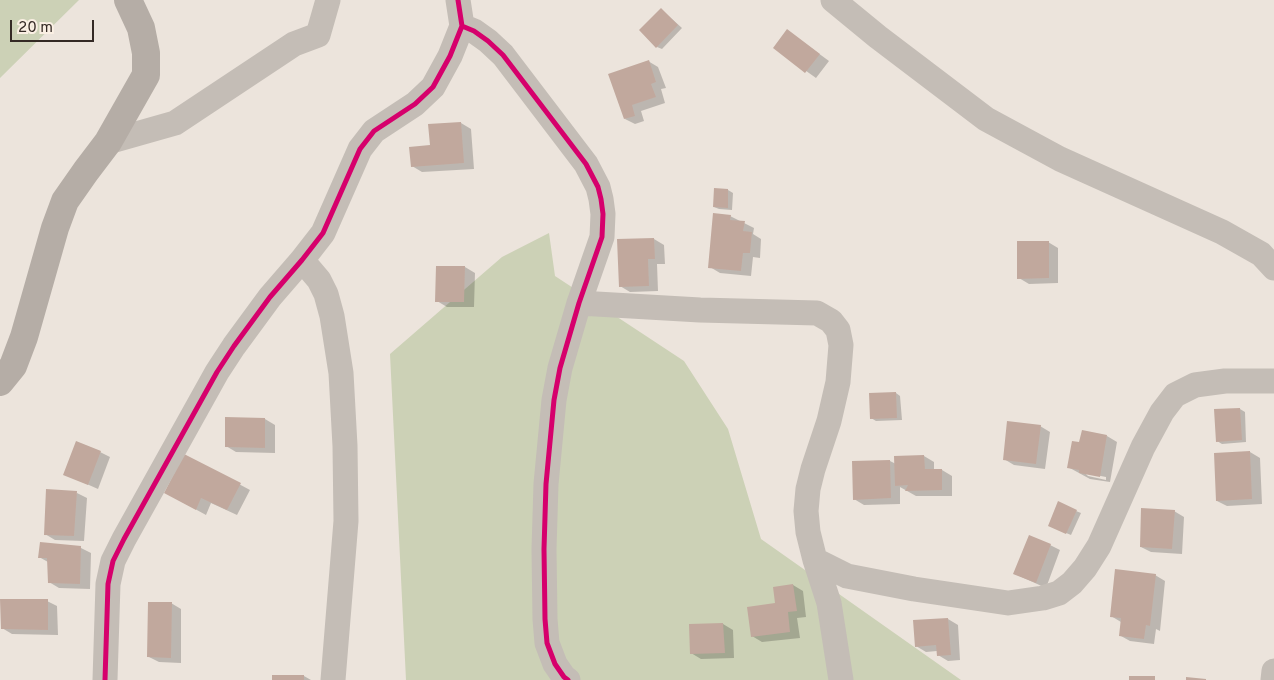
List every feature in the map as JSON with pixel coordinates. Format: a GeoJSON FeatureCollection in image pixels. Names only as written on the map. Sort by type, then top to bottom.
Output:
{"type":"FeatureCollection","features":[{"type":"Feature","properties":{"kind":"street"},"geometry":{"type":"LineString","coordinates":[[0,382],[13,366],[24,337],[55,228],[65,201],[108,142],[146,75],[146,53],[141,28],[128,0]]}},
{"type":"Feature","properties":{"kind":"street"},"geometry":{"type":"LineString","coordinates":[[108,142],[175,123],[294,44],[318,36],[328,0]]}},
{"type":"Feature","properties":{"kind":"street"},"geometry":{"type":"LineString","coordinates":[[105,680],[108,584],[113,561],[217,372],[270,297],[323,233],[360,149],[374,131],[415,104],[432,87],[450,56],[462,26],[458,0]]}},
{"type":"Feature","properties":{"kind":"street"},"geometry":{"type":"LineString","coordinates":[[833,0],[878,38],[986,119],[1060,159],[1222,232],[1261,254],[1274,268]]}},
{"type":"Feature","properties":{"kind":"street"},"geometry":{"type":"LineString","coordinates":[[462,26],[474,31],[504,55],[586,164],[598,187],[602,214],[602,238],[579,303],[560,368],[546,484],[544,549],[547,643],[555,664],[568,680]]}},
{"type":"Feature","properties":{"kind":"street"},"geometry":{"type":"LineString","coordinates":[[302,260],[319,280],[326,294],[332,316],[342,374],[346,521],[333,680]]}},
{"type":"Feature","properties":{"kind":"street"},"geometry":{"type":"LineString","coordinates":[[579,303],[700,310],[816,313],[831,321],[838,330],[841,345],[840,363],[829,421],[808,489],[806,511],[808,532],[829,603],[841,680]]}},
{"type":"Feature","properties":{"kind":"street"},"geometry":{"type":"LineString","coordinates":[[815,560],[847,576],[914,589],[1008,603],[1043,598],[1059,593],[1076,578],[1099,546],[1142,447],[1162,412],[1175,395],[1195,385],[1225,381],[1274,381]]}},
{"type":"Feature","properties":{"kind":"street"},"geometry":{"type":"LineString","coordinates":[[1273,680],[1274,671]]}},
{"type":"Feature","properties":{"kind":"green space"},"geometry":{"type":"Polygon","coordinates":[[[0,0],[79,0],[0,78],[0,0]]]}},
{"type":"Feature","properties":{"kind":"green space"},"geometry":{"type":"Polygon","coordinates":[[[549,233],[555,276],[684,361],[728,429],[761,539],[961,680],[406,680],[390,354],[502,257],[549,233]]]}},
{"type":"Feature","properties":{"kind":"building"},"geometry":{"type":"Polygon","coordinates":[[[661,8],[678,25],[656,48],[639,30],[661,8]]]}},
{"type":"Feature","properties":{"kind":"building"},"geometry":{"type":"Polygon","coordinates":[[[787,29],[820,54],[805,73],[773,48],[787,29]]]}},
{"type":"Feature","properties":{"kind":"building"},"geometry":{"type":"Polygon","coordinates":[[[649,60],[656,82],[651,84],[656,97],[632,105],[635,116],[624,119],[608,74],[649,60]]]}},
{"type":"Feature","properties":{"kind":"building"},"geometry":{"type":"Polygon","coordinates":[[[461,122],[464,163],[411,167],[409,147],[430,145],[428,124],[461,122]]]}},
{"type":"Feature","properties":{"kind":"building"},"geometry":{"type":"Polygon","coordinates":[[[714,188],[728,189],[728,208],[713,207],[714,188]]]}},
{"type":"Feature","properties":{"kind":"building"},"geometry":{"type":"Polygon","coordinates":[[[713,213],[731,215],[730,220],[745,221],[743,231],[752,232],[750,253],[743,253],[741,271],[708,268],[713,213]]]}},
{"type":"Feature","properties":{"kind":"building"},"geometry":{"type":"Polygon","coordinates":[[[654,238],[655,259],[648,259],[649,286],[619,287],[617,239],[654,238]]]}},
{"type":"Feature","properties":{"kind":"building"},"geometry":{"type":"Polygon","coordinates":[[[1017,241],[1049,241],[1049,278],[1017,279],[1017,241]]]}},
{"type":"Feature","properties":{"kind":"building"},"geometry":{"type":"Polygon","coordinates":[[[436,266],[465,266],[464,302],[435,302],[436,266]]]}},
{"type":"Feature","properties":{"kind":"building"},"geometry":{"type":"Polygon","coordinates":[[[896,392],[897,418],[870,419],[869,393],[896,392]]]}},
{"type":"Feature","properties":{"kind":"building"},"geometry":{"type":"Polygon","coordinates":[[[1240,408],[1242,440],[1216,442],[1214,409],[1240,408]]]}},
{"type":"Feature","properties":{"kind":"building"},"geometry":{"type":"Polygon","coordinates":[[[225,417],[265,418],[265,448],[225,447],[225,417]]]}},
{"type":"Feature","properties":{"kind":"building"},"geometry":{"type":"Polygon","coordinates":[[[1007,421],[1041,425],[1036,464],[1003,460],[1007,421]]]}},
{"type":"Feature","properties":{"kind":"building"},"geometry":{"type":"Polygon","coordinates":[[[1082,430],[1107,435],[1100,477],[1079,473],[1079,470],[1067,468],[1072,441],[1079,442],[1082,430]]]}},
{"type":"Feature","properties":{"kind":"building"},"geometry":{"type":"Polygon","coordinates":[[[76,441],[101,451],[88,485],[63,475],[76,441]]]}},
{"type":"Feature","properties":{"kind":"building"},"geometry":{"type":"Polygon","coordinates":[[[1250,451],[1252,499],[1216,501],[1214,453],[1250,451]]]}},
{"type":"Feature","properties":{"kind":"building"},"geometry":{"type":"Polygon","coordinates":[[[184,454],[241,483],[227,510],[201,498],[196,510],[164,493],[184,454]]]}},
{"type":"Feature","properties":{"kind":"building"},"geometry":{"type":"Polygon","coordinates":[[[924,455],[925,469],[942,469],[942,490],[905,491],[908,485],[895,486],[894,456],[924,455]]]}},
{"type":"Feature","properties":{"kind":"building"},"geometry":{"type":"Polygon","coordinates":[[[890,460],[891,498],[853,500],[852,461],[890,460]]]}},
{"type":"Feature","properties":{"kind":"building"},"geometry":{"type":"Polygon","coordinates":[[[46,489],[77,491],[74,536],[44,535],[46,489]]]}},
{"type":"Feature","properties":{"kind":"building"},"geometry":{"type":"Polygon","coordinates":[[[1058,501],[1077,510],[1066,534],[1048,526],[1058,501]]]}},
{"type":"Feature","properties":{"kind":"building"},"geometry":{"type":"Polygon","coordinates":[[[1141,508],[1175,510],[1172,549],[1140,547],[1141,508]]]}},
{"type":"Feature","properties":{"kind":"building"},"geometry":{"type":"Polygon","coordinates":[[[1029,535],[1051,544],[1036,583],[1013,574],[1029,535]]]}},
{"type":"Feature","properties":{"kind":"building"},"geometry":{"type":"Polygon","coordinates":[[[40,542],[81,546],[80,584],[48,583],[47,558],[38,558],[40,542]]]}},
{"type":"Feature","properties":{"kind":"building"},"geometry":{"type":"Polygon","coordinates":[[[1115,569],[1156,574],[1150,626],[1146,625],[1144,639],[1119,636],[1121,618],[1110,617],[1115,569]]]}},
{"type":"Feature","properties":{"kind":"building"},"geometry":{"type":"Polygon","coordinates":[[[793,584],[797,611],[788,612],[790,632],[751,637],[747,607],[775,603],[773,587],[793,584]]]}},
{"type":"Feature","properties":{"kind":"building"},"geometry":{"type":"Polygon","coordinates":[[[0,599],[48,599],[48,630],[1,629],[0,599]]]}},
{"type":"Feature","properties":{"kind":"building"},"geometry":{"type":"Polygon","coordinates":[[[148,602],[172,602],[171,658],[147,657],[148,602]]]}},
{"type":"Feature","properties":{"kind":"building"},"geometry":{"type":"Polygon","coordinates":[[[948,618],[951,655],[937,656],[936,645],[915,647],[913,620],[948,618]]]}},
{"type":"Feature","properties":{"kind":"building"},"geometry":{"type":"Polygon","coordinates":[[[723,623],[725,653],[690,654],[689,624],[723,623]]]}},
{"type":"Feature","properties":{"kind":"building"},"geometry":{"type":"Polygon","coordinates":[[[272,675],[304,675],[304,680],[272,680],[272,675]]]}},
{"type":"Feature","properties":{"kind":"building"},"geometry":{"type":"Polygon","coordinates":[[[1129,676],[1155,676],[1155,680],[1129,680],[1129,676]]]}},
{"type":"Feature","properties":{"kind":"building"},"geometry":{"type":"Polygon","coordinates":[[[1186,677],[1206,679],[1206,680],[1186,680],[1186,677]]]}},
{"type":"Feature","properties":{"kind":"cycle path"},"geometry":{"type":"LineString","coordinates":[[105,680],[108,584],[113,561],[124,539],[217,372],[270,297],[323,233],[360,149],[374,131],[415,104],[433,87],[450,56],[462,26],[458,0]]}},
{"type":"Feature","properties":{"kind":"cycle path"},"geometry":{"type":"LineString","coordinates":[[462,26],[474,31],[503,55],[586,164],[598,187],[601,199],[603,214],[602,237],[579,303],[560,368],[554,400],[546,484],[544,549],[547,643],[555,664],[568,680]]}}]}
